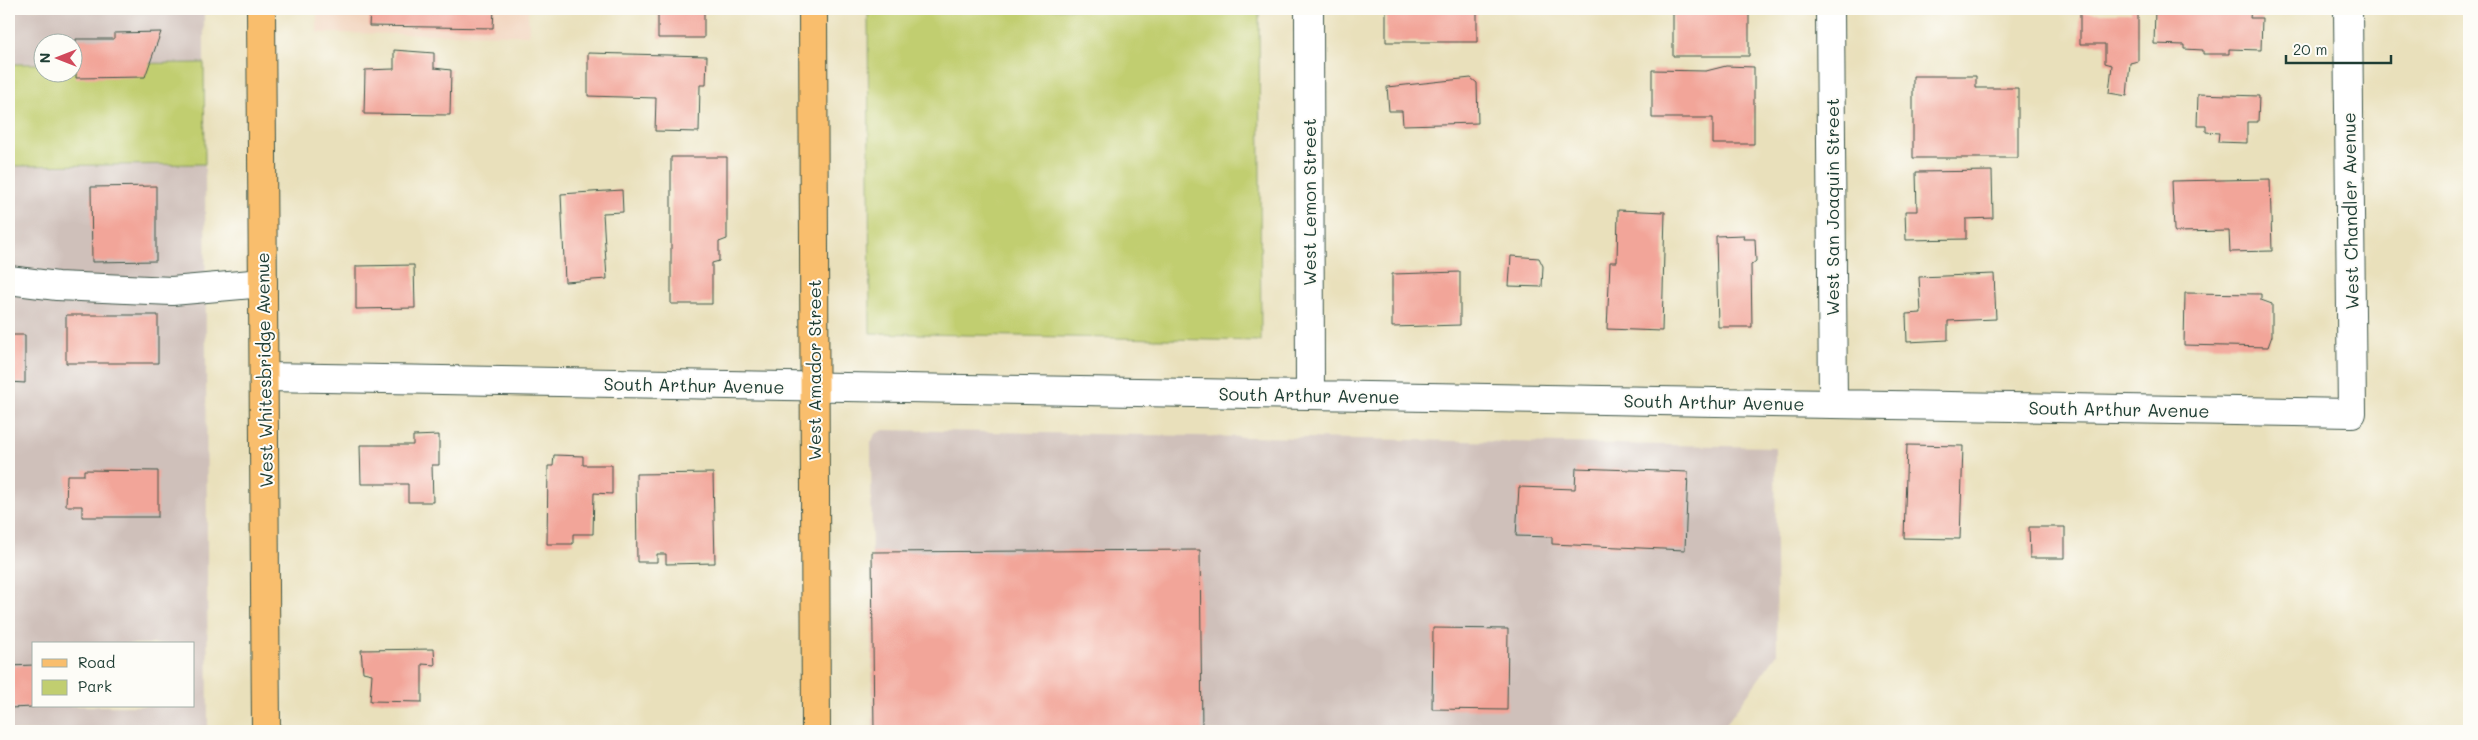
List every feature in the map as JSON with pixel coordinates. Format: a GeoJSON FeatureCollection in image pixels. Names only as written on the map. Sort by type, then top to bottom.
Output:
{"type":"FeatureCollection","features":[{"type":"Feature","properties":{"kind":"main road","name":"West Whitesbridge Avenue"},"geometry":{"type":"LineString","coordinates":[[261,9],[266,731]]}},
{"type":"Feature","properties":{"kind":"main road","name":"West Amador Street"},"geometry":{"type":"LineString","coordinates":[[813,9],[816,731]]}},
{"type":"Feature","properties":{"kind":"street","name":"West Lemon Street"},"geometry":{"type":"LineString","coordinates":[[1309,9],[1310,395]]}},
{"type":"Feature","properties":{"kind":"street","name":"West San Joaquin Street"},"geometry":{"type":"LineString","coordinates":[[1830,9],[1833,404]]}},
{"type":"Feature","properties":{"kind":"street","name":"West Chandler Avenue"},"geometry":{"type":"LineString","coordinates":[[2348,9],[2352,413]]}},
{"type":"Feature","properties":{"kind":"street"},"geometry":{"type":"LineString","coordinates":[[9,280],[57,286],[172,291],[263,283]]}},
{"type":"Feature","properties":{"kind":"street","name":"South Arthur Avenue"},"geometry":{"type":"LineString","coordinates":[[265,378],[2352,413]]}},
{"type":"Feature","properties":{"kind":"shaded area"},"geometry":{"type":"Polygon","coordinates":[[[9,9],[204,9],[204,63],[82,64],[82,32],[32,32],[32,64],[9,64],[9,9]]]}},
{"type":"Feature","properties":{"kind":"shaded area"},"geometry":{"type":"Polygon","coordinates":[[[317,9],[528,9],[529,35],[317,33],[317,9]]]}},
{"type":"Feature","properties":{"kind":"shaded area"},"geometry":{"type":"Polygon","coordinates":[[[205,164],[208,731],[9,731],[9,166],[205,164]]]}},
{"type":"Feature","properties":{"kind":"shaded area"},"geometry":{"type":"Polygon","coordinates":[[[884,430],[1775,447],[1777,654],[1721,731],[873,731],[871,443],[875,434],[884,430]]]}},
{"type":"Feature","properties":{"kind":"green space"},"geometry":{"type":"Polygon","coordinates":[[[868,9],[1259,9],[1261,341],[870,333],[868,9]]]}},
{"type":"Feature","properties":{"kind":"green space"},"geometry":{"type":"Polygon","coordinates":[[[204,63],[205,164],[9,166],[9,64],[32,64],[32,82],[82,82],[82,64],[204,63]]]}},
{"type":"Feature","properties":{"kind":"building"},"geometry":{"type":"Polygon","coordinates":[[[370,9],[494,9],[493,28],[369,26],[370,9]]]}},
{"type":"Feature","properties":{"kind":"building"},"geometry":{"type":"Polygon","coordinates":[[[658,9],[704,9],[704,38],[658,38],[658,9]]]}},
{"type":"Feature","properties":{"kind":"building"},"geometry":{"type":"Polygon","coordinates":[[[1386,9],[1477,9],[1477,42],[1386,42],[1386,9]]]}},
{"type":"Feature","properties":{"kind":"building"},"geometry":{"type":"Polygon","coordinates":[[[1673,9],[1749,9],[1749,56],[1673,56],[1673,9]]]}},
{"type":"Feature","properties":{"kind":"building"},"geometry":{"type":"Polygon","coordinates":[[[2131,9],[2138,9],[2138,61],[2130,63],[2127,96],[2109,93],[2112,65],[2105,63],[2105,44],[2080,44],[2080,13],[2131,13],[2131,9]]]}},
{"type":"Feature","properties":{"kind":"building"},"geometry":{"type":"Polygon","coordinates":[[[2155,9],[2251,9],[2250,18],[2262,18],[2261,50],[2229,49],[2229,54],[2203,54],[2203,50],[2184,49],[2184,45],[2154,44],[2155,9]]]}},
{"type":"Feature","properties":{"kind":"building"},"geometry":{"type":"Polygon","coordinates":[[[161,32],[145,77],[82,78],[82,39],[114,39],[114,33],[161,32]]]}},
{"type":"Feature","properties":{"kind":"building"},"geometry":{"type":"Polygon","coordinates":[[[394,50],[434,53],[434,68],[451,70],[450,115],[364,114],[365,70],[394,69],[394,50]]]}},
{"type":"Feature","properties":{"kind":"building"},"geometry":{"type":"Polygon","coordinates":[[[588,53],[707,56],[706,85],[700,85],[699,132],[655,131],[656,98],[588,96],[588,53]]]}},
{"type":"Feature","properties":{"kind":"building"},"geometry":{"type":"Polygon","coordinates":[[[1726,66],[1754,67],[1754,144],[1713,144],[1713,118],[1652,118],[1652,70],[1706,71],[1726,66]]]}},
{"type":"Feature","properties":{"kind":"building"},"geometry":{"type":"Polygon","coordinates":[[[1913,76],[1976,76],[1976,88],[2018,88],[2018,158],[1913,158],[1913,76]]]}},
{"type":"Feature","properties":{"kind":"building"},"geometry":{"type":"Polygon","coordinates":[[[1471,78],[1477,83],[1478,123],[1403,125],[1402,111],[1389,111],[1387,87],[1471,78]]]}},
{"type":"Feature","properties":{"kind":"building"},"geometry":{"type":"Polygon","coordinates":[[[2198,94],[2259,96],[2258,122],[2247,122],[2247,143],[2218,142],[2219,133],[2206,132],[2206,126],[2197,126],[2198,94]]]}},
{"type":"Feature","properties":{"kind":"building"},"geometry":{"type":"Polygon","coordinates":[[[671,157],[727,157],[727,239],[719,242],[719,261],[712,263],[712,304],[671,304],[671,157]]]}},
{"type":"Feature","properties":{"kind":"building"},"geometry":{"type":"Polygon","coordinates":[[[1992,171],[1993,218],[1966,219],[1966,239],[1906,240],[1905,211],[1917,211],[1916,172],[1992,171]]]}},
{"type":"Feature","properties":{"kind":"building"},"geometry":{"type":"Polygon","coordinates":[[[2270,179],[2272,251],[2230,252],[2229,231],[2175,232],[2172,181],[2270,179]]]}},
{"type":"Feature","properties":{"kind":"building"},"geometry":{"type":"Polygon","coordinates":[[[156,186],[156,261],[92,262],[91,187],[156,186]]]}},
{"type":"Feature","properties":{"kind":"building"},"geometry":{"type":"Polygon","coordinates":[[[622,190],[623,212],[603,213],[607,279],[565,282],[561,194],[622,190]]]}},
{"type":"Feature","properties":{"kind":"building"},"geometry":{"type":"Polygon","coordinates":[[[1618,210],[1665,212],[1662,331],[1607,329],[1610,262],[1617,262],[1618,210]]]}},
{"type":"Feature","properties":{"kind":"building"},"geometry":{"type":"Polygon","coordinates":[[[1744,235],[1743,239],[1755,239],[1756,261],[1751,265],[1752,327],[1718,327],[1716,236],[1744,235]]]}},
{"type":"Feature","properties":{"kind":"building"},"geometry":{"type":"Polygon","coordinates":[[[1511,256],[1539,258],[1543,266],[1542,287],[1509,286],[1511,256]]]}},
{"type":"Feature","properties":{"kind":"building"},"geometry":{"type":"Polygon","coordinates":[[[414,265],[415,308],[356,309],[356,266],[414,265]]]}},
{"type":"Feature","properties":{"kind":"building"},"geometry":{"type":"Polygon","coordinates":[[[1460,272],[1460,325],[1392,327],[1392,274],[1460,272]]]}},
{"type":"Feature","properties":{"kind":"building"},"geometry":{"type":"Polygon","coordinates":[[[1994,274],[1996,319],[1948,321],[1948,340],[1907,342],[1906,314],[1921,313],[1919,277],[1994,274]]]}},
{"type":"Feature","properties":{"kind":"building"},"geometry":{"type":"Polygon","coordinates":[[[2185,293],[2261,294],[2261,300],[2272,304],[2272,336],[2268,347],[2184,345],[2185,293]]]}},
{"type":"Feature","properties":{"kind":"building"},"geometry":{"type":"Polygon","coordinates":[[[66,315],[158,315],[158,363],[66,363],[66,315]]]}},
{"type":"Feature","properties":{"kind":"building"},"geometry":{"type":"Polygon","coordinates":[[[9,335],[25,335],[25,383],[9,382],[9,335]]]}},
{"type":"Feature","properties":{"kind":"building"},"geometry":{"type":"Polygon","coordinates":[[[439,435],[439,465],[432,465],[433,502],[408,502],[408,484],[361,484],[360,445],[413,445],[413,436],[439,435]]]}},
{"type":"Feature","properties":{"kind":"building"},"geometry":{"type":"Polygon","coordinates":[[[1907,445],[1963,446],[1960,539],[1904,538],[1907,445]]]}},
{"type":"Feature","properties":{"kind":"building"},"geometry":{"type":"Polygon","coordinates":[[[554,455],[583,456],[583,465],[612,465],[612,494],[594,493],[593,534],[573,534],[573,544],[547,544],[548,466],[553,466],[554,455]]]}},
{"type":"Feature","properties":{"kind":"building"},"geometry":{"type":"Polygon","coordinates":[[[1576,468],[1688,472],[1685,550],[1552,544],[1552,537],[1516,536],[1519,487],[1575,489],[1576,468]]]}},
{"type":"Feature","properties":{"kind":"building"},"geometry":{"type":"Polygon","coordinates":[[[84,470],[158,471],[158,517],[82,517],[82,506],[66,506],[67,475],[84,475],[84,470]]]}},
{"type":"Feature","properties":{"kind":"building"},"geometry":{"type":"Polygon","coordinates":[[[713,473],[715,563],[666,564],[666,554],[657,554],[657,562],[637,562],[636,474],[713,473]]]}},
{"type":"Feature","properties":{"kind":"building"},"geometry":{"type":"Polygon","coordinates":[[[2029,527],[2065,527],[2065,558],[2030,558],[2029,527]]]}},
{"type":"Feature","properties":{"kind":"building"},"geometry":{"type":"Polygon","coordinates":[[[1200,550],[1202,731],[874,731],[872,552],[1200,550]]]}},
{"type":"Feature","properties":{"kind":"building"},"geometry":{"type":"Polygon","coordinates":[[[1433,628],[1508,629],[1507,710],[1432,709],[1433,628]]]}},
{"type":"Feature","properties":{"kind":"building"},"geometry":{"type":"Polygon","coordinates":[[[434,649],[435,665],[422,664],[422,702],[370,701],[372,674],[363,672],[361,650],[434,649]]]}},
{"type":"Feature","properties":{"kind":"building"},"geometry":{"type":"Polygon","coordinates":[[[32,665],[32,707],[9,708],[9,666],[32,665]]]}},
{"type":"Feature","properties":{"kind":"building"},"geometry":{"type":"Polygon","coordinates":[[[72,729],[166,729],[166,731],[72,731],[72,729]]]}}]}
